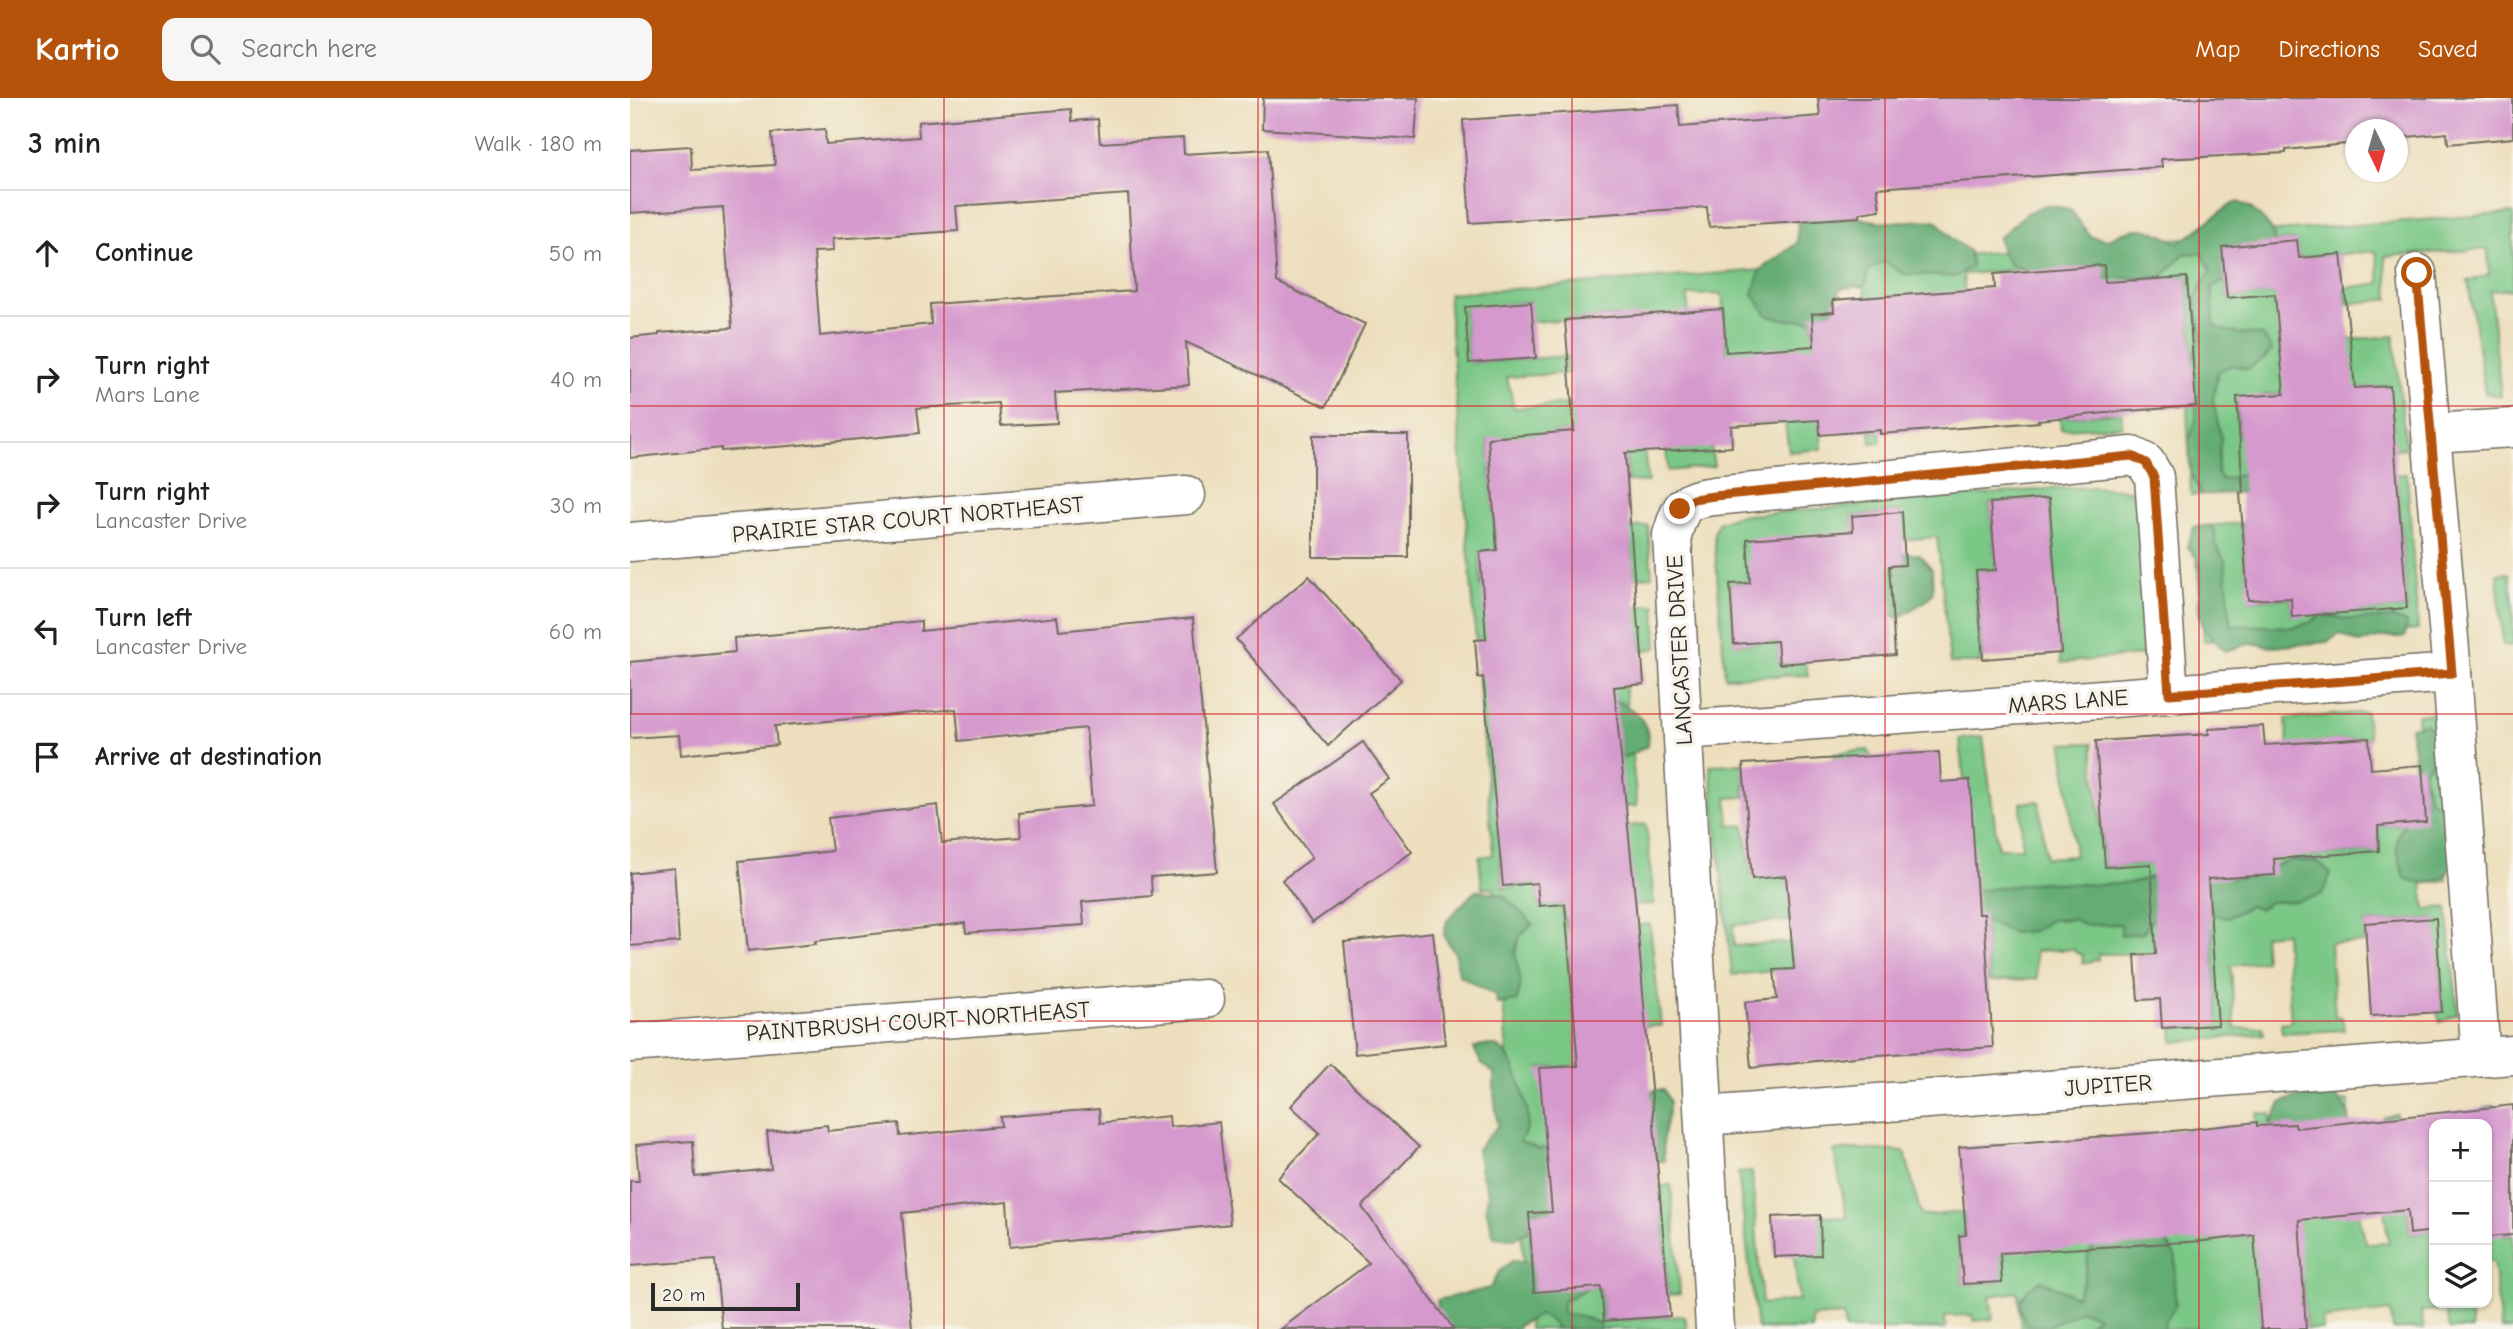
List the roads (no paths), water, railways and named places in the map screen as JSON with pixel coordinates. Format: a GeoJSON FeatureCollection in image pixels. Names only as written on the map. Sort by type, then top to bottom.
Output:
{"type":"FeatureCollection","features":[{"type":"Feature","properties":{"kind":"street"},"geometry":{"type":"LineString","coordinates":[[2417,273],[2452,673],[2497,1056]]}},
{"type":"Feature","properties":{"kind":"street"},"geometry":{"type":"LineString","coordinates":[[2431,433],[2513,428]]}},
{"type":"Feature","properties":{"kind":"street","name":"LANCASTER DRIVE"},"geometry":{"type":"LineString","coordinates":[[1715,1329],[1672,535],[1680,509],[1693,499],[2132,456],[2146,463],[2154,477],[2169,694]]}},
{"type":"Feature","properties":{"kind":"street","name":"PRAIRIE STAR COURT NORTHEAST"},"geometry":{"type":"LineString","coordinates":[[630,542],[1186,495]]}},
{"type":"Feature","properties":{"kind":"street","name":"MARS LANE"},"geometry":{"type":"LineString","coordinates":[[1683,730],[2452,673]]}},
{"type":"Feature","properties":{"kind":"street","name":"PAINTBRUSH COURT NORTHEAST"},"geometry":{"type":"LineString","coordinates":[[630,1043],[1205,999]]}},
{"type":"Feature","properties":{"kind":"street","name":"JUPITER"},"geometry":{"type":"LineString","coordinates":[[1704,1116],[2497,1056]]}}]}
